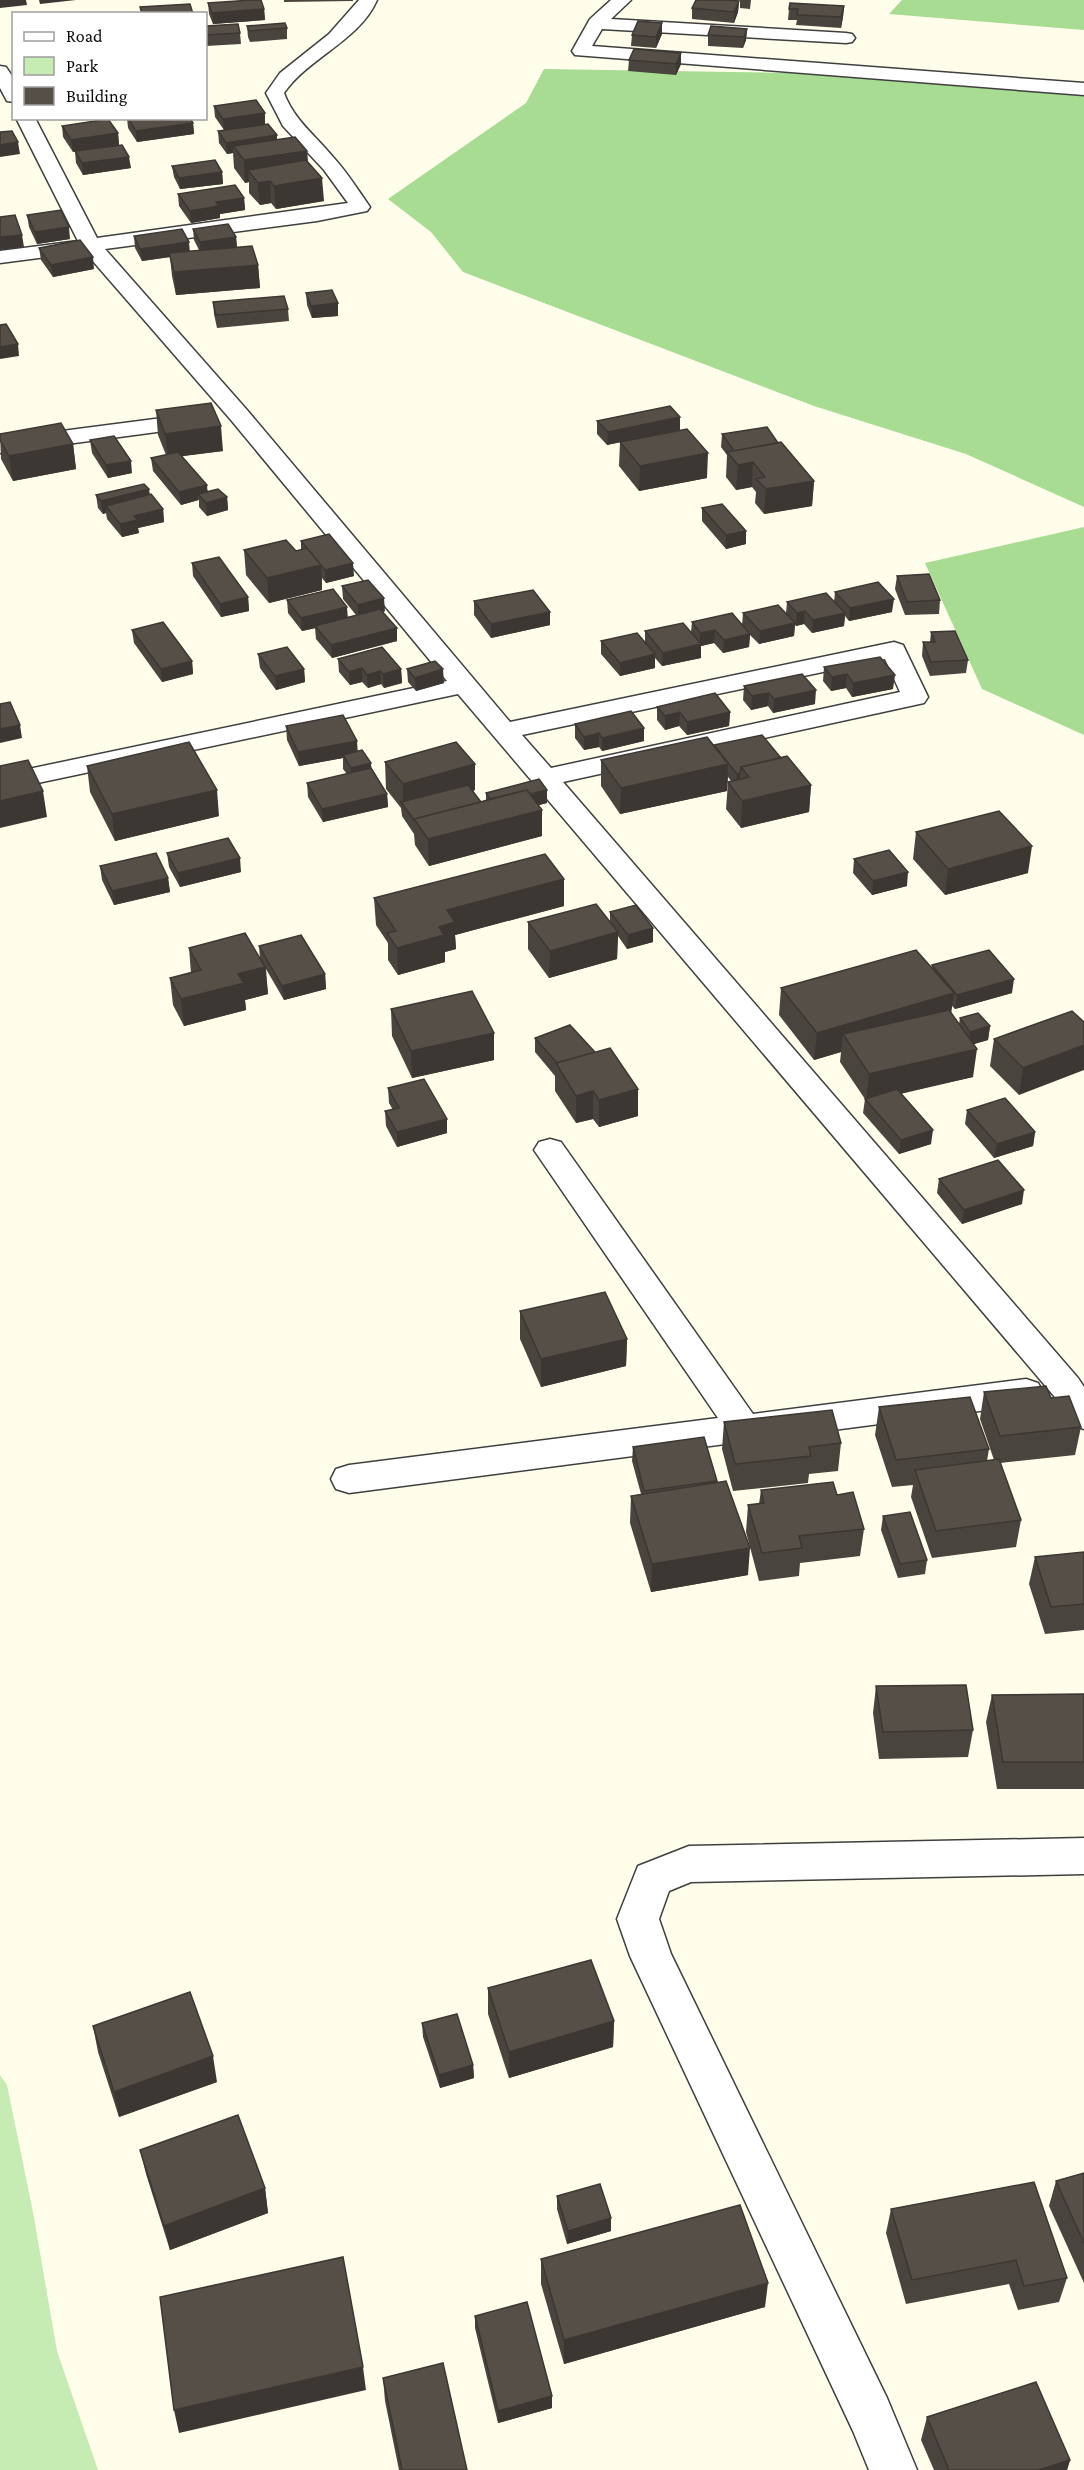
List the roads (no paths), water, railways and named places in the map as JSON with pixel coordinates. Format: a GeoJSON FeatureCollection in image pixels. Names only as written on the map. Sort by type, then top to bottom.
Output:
{"type":"FeatureCollection","features":[{"type":"Feature","properties":{"kind":"street"},"geometry":{"type":"LineString","coordinates":[[0,257],[360,207],[326,159],[291,126],[279,106],[275,93],[286,77],[335,38],[365,7],[368,0]]}},
{"type":"Feature","properties":{"kind":"street"},"geometry":{"type":"LineString","coordinates":[[622,0],[596,23],[587,35],[581,51],[1084,89]]}},
{"type":"Feature","properties":{"kind":"street"},"geometry":{"type":"LineString","coordinates":[[596,23],[846,38]]}},
{"type":"Feature","properties":{"kind":"street"},"geometry":{"type":"LineString","coordinates":[[0,71],[12,93]]}},
{"type":"Feature","properties":{"kind":"street"},"geometry":{"type":"LineString","coordinates":[[26,120],[91,246],[544,778],[1075,1384],[1084,1416]]}},
{"type":"Feature","properties":{"kind":"street"},"geometry":{"type":"LineString","coordinates":[[0,446],[238,416]]}},
{"type":"Feature","properties":{"kind":"street"},"geometry":{"type":"LineString","coordinates":[[504,731],[894,650],[915,697],[544,778]]}},
{"type":"Feature","properties":{"kind":"street"},"geometry":{"type":"LineString","coordinates":[[0,783],[465,685]]}},
{"type":"Feature","properties":{"kind":"street"},"geometry":{"type":"LineString","coordinates":[[550,1150],[744,1428]]}},
{"type":"Feature","properties":{"kind":"street"},"geometry":{"type":"LineString","coordinates":[[349,1479],[1075,1384]]}},
{"type":"Feature","properties":{"kind":"street"},"geometry":{"type":"LineString","coordinates":[[893,2470],[870,2415],[651,1956],[638,1919],[653,1879],[689,1864],[1084,1856]]}}]}
